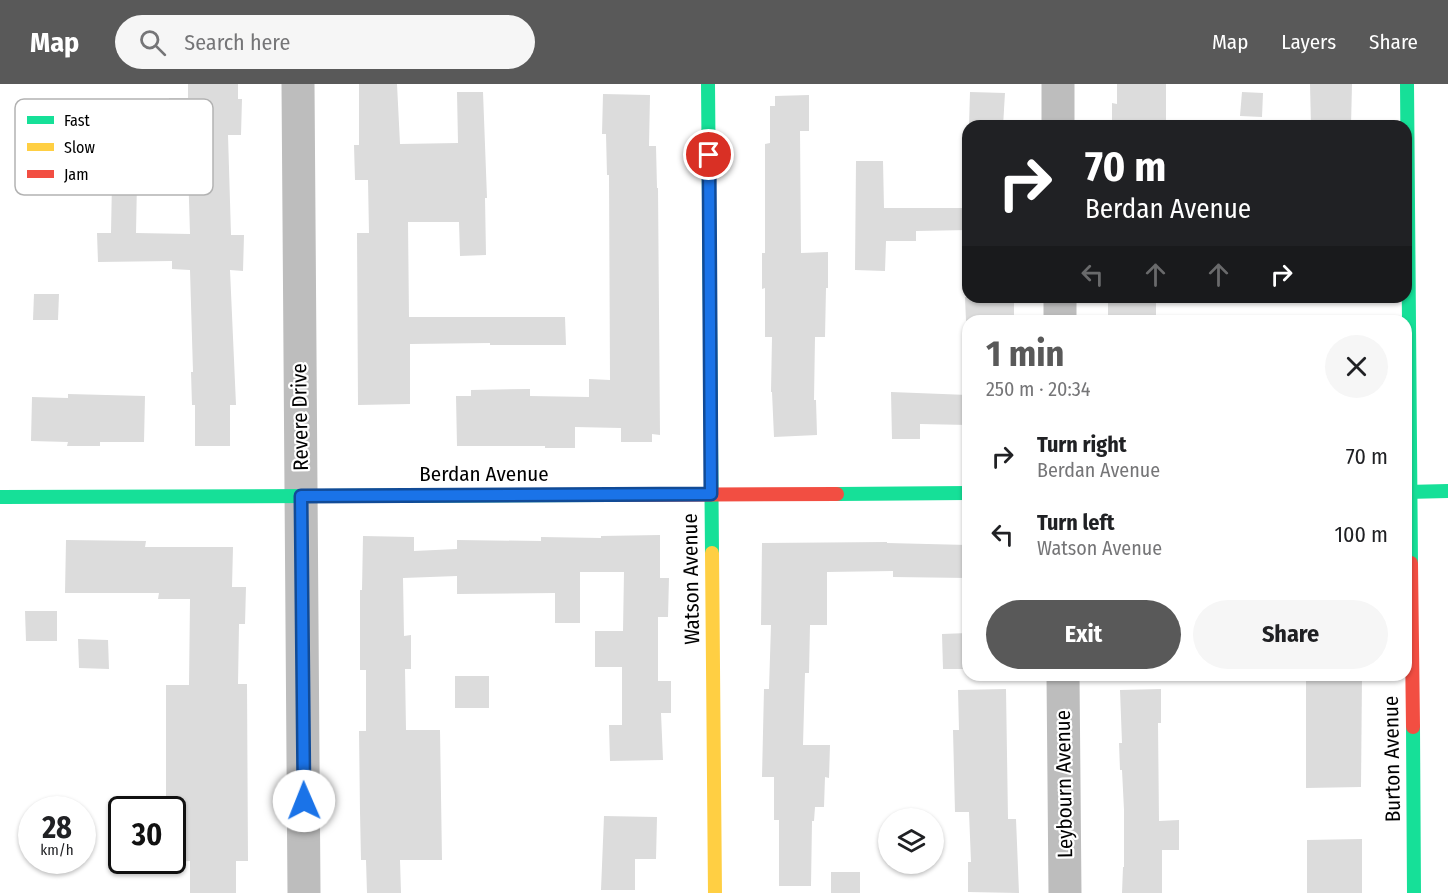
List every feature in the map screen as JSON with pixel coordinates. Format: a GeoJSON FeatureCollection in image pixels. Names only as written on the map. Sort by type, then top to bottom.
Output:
{"type":"FeatureCollection","features":[{"type":"Feature","properties":{"kind":"street","name":"Revere Drive"},"geometry":{"type":"LineString","coordinates":[[298,84],[304,893]]}},
{"type":"Feature","properties":{"kind":"street","name":"Watson Avenue"},"geometry":{"type":"LineString","coordinates":[[708,84],[715,893]]}},
{"type":"Feature","properties":{"kind":"street"},"geometry":{"type":"LineString","coordinates":[[1058,84],[1058,120]]}},
{"type":"Feature","properties":{"kind":"street","name":"Burton Avenue"},"geometry":{"type":"LineString","coordinates":[[1407,84],[1407,120]]}},
{"type":"Feature","properties":{"kind":"street"},"geometry":{"type":"LineString","coordinates":[[1412,492],[1448,491]]}},
{"type":"Feature","properties":{"kind":"street","name":"Berdan Avenue"},"geometry":{"type":"LineString","coordinates":[[0,497],[962,493]]}},
{"type":"Feature","properties":{"kind":"street","name":"Leybourn Avenue"},"geometry":{"type":"LineString","coordinates":[[1063,681],[1065,893]]}},
{"type":"Feature","properties":{"kind":"street","name":"Burton Avenue"},"geometry":{"type":"LineString","coordinates":[[1411,681],[1414,893]]}},
{"type":"Feature","properties":{"kind":"building"},"geometry":{"type":"Polygon","coordinates":[[[188,84],[238,84],[238,99],[242,99],[241,135],[228,135],[231,235],[244,235],[243,271],[230,270],[236,405],[230,405],[230,446],[195,446],[195,405],[192,405],[191,372],[193,372],[190,270],[172,269],[172,261],[98,262],[97,233],[111,233],[112,195],[137,195],[136,233],[190,234],[189,195],[213,195],[213,99],[169,99],[188,98],[188,84]]]}},
{"type":"Feature","properties":{"kind":"building"},"geometry":{"type":"Polygon","coordinates":[[[359,84],[397,84],[400,144],[458,143],[457,92],[483,92],[487,198],[485,198],[486,255],[460,256],[459,222],[408,222],[409,317],[565,317],[566,345],[410,344],[410,404],[358,405],[357,233],[369,233],[368,180],[355,180],[354,145],[359,145],[359,84]]]}},
{"type":"Feature","properties":{"kind":"building"},"geometry":{"type":"Polygon","coordinates":[[[1117,84],[1166,84],[1166,120],[1112,120],[1112,103],[1117,104],[1117,84]]]}},
{"type":"Feature","properties":{"kind":"building"},"geometry":{"type":"Polygon","coordinates":[[[1310,84],[1352,84],[1351,120],[1311,120],[1310,84]]]}},
{"type":"Feature","properties":{"kind":"building"},"geometry":{"type":"Polygon","coordinates":[[[970,92],[1005,93],[1003,120],[969,120],[970,92]]]}},
{"type":"Feature","properties":{"kind":"building"},"geometry":{"type":"Polygon","coordinates":[[[1242,92],[1263,93],[1262,117],[1240,116],[1242,92]]]}},
{"type":"Feature","properties":{"kind":"building"},"geometry":{"type":"Polygon","coordinates":[[[603,94],[650,95],[649,146],[656,146],[658,188],[660,435],[652,434],[652,442],[621,442],[621,428],[575,427],[575,448],[457,446],[456,396],[471,396],[471,390],[530,389],[530,396],[589,397],[589,379],[610,380],[609,175],[607,175],[606,134],[602,134],[603,94]]]}},
{"type":"Feature","properties":{"kind":"building"},"geometry":{"type":"Polygon","coordinates":[[[809,95],[809,131],[800,131],[801,253],[828,252],[825,337],[815,337],[814,400],[816,400],[817,435],[774,437],[771,392],[772,337],[765,337],[765,288],[762,289],[762,253],[765,253],[765,144],[770,143],[770,106],[775,106],[775,96],[809,95]]]}},
{"type":"Feature","properties":{"kind":"building"},"geometry":{"type":"Polygon","coordinates":[[[856,161],[883,161],[884,208],[962,208],[962,230],[916,231],[916,241],[886,241],[885,271],[855,270],[856,161]]]}},
{"type":"Feature","properties":{"kind":"building"},"geometry":{"type":"Polygon","coordinates":[[[34,294],[59,294],[58,320],[33,320],[34,294]]]}},
{"type":"Feature","properties":{"kind":"building"},"geometry":{"type":"Polygon","coordinates":[[[965,303],[1014,303],[1014,315],[966,315],[965,303]]]}},
{"type":"Feature","properties":{"kind":"building"},"geometry":{"type":"Polygon","coordinates":[[[1108,303],[1156,303],[1156,315],[1108,315],[1108,303]]]}},
{"type":"Feature","properties":{"kind":"building"},"geometry":{"type":"Polygon","coordinates":[[[891,392],[962,395],[962,425],[920,424],[920,439],[892,439],[891,392]]]}},
{"type":"Feature","properties":{"kind":"building"},"geometry":{"type":"Polygon","coordinates":[[[68,394],[145,396],[144,442],[100,442],[100,446],[67,446],[68,442],[31,441],[32,397],[68,398],[68,394]]]}},
{"type":"Feature","properties":{"kind":"building"},"geometry":{"type":"Polygon","coordinates":[[[660,535],[660,578],[669,578],[668,617],[658,617],[658,681],[671,681],[671,713],[661,713],[663,760],[610,761],[609,725],[622,725],[622,667],[595,667],[595,631],[623,631],[624,572],[580,572],[580,623],[555,623],[555,593],[457,594],[457,576],[403,578],[404,636],[411,635],[411,669],[405,669],[406,730],[440,730],[442,860],[400,860],[401,893],[367,893],[366,860],[361,860],[359,731],[366,731],[366,670],[360,670],[363,536],[414,537],[414,551],[457,549],[457,540],[541,541],[541,537],[601,538],[601,536],[660,535]]]}},
{"type":"Feature","properties":{"kind":"building"},"geometry":{"type":"Polygon","coordinates":[[[66,540],[146,541],[145,547],[233,547],[232,587],[246,587],[245,624],[239,624],[238,684],[247,684],[248,861],[236,861],[236,893],[190,893],[190,861],[186,861],[186,796],[166,796],[166,685],[189,685],[190,599],[158,599],[159,593],[65,593],[66,540]]]}},
{"type":"Feature","properties":{"kind":"building"},"geometry":{"type":"Polygon","coordinates":[[[887,542],[962,545],[962,578],[893,577],[893,571],[827,572],[827,625],[810,625],[809,673],[805,673],[803,745],[830,745],[829,778],[825,777],[824,807],[815,807],[814,821],[812,821],[811,886],[779,886],[779,820],[774,820],[774,777],[762,777],[764,689],[769,689],[771,625],[761,625],[762,543],[887,542]]]}},
{"type":"Feature","properties":{"kind":"building"},"geometry":{"type":"Polygon","coordinates":[[[25,611],[57,611],[57,641],[26,641],[25,611]]]}},
{"type":"Feature","properties":{"kind":"building"},"geometry":{"type":"Polygon","coordinates":[[[962,633],[962,669],[943,669],[942,634],[962,633]]]}},
{"type":"Feature","properties":{"kind":"building"},"geometry":{"type":"Polygon","coordinates":[[[78,639],[108,640],[109,669],[79,668],[78,639]]]}},
{"type":"Feature","properties":{"kind":"building"},"geometry":{"type":"Polygon","coordinates":[[[455,676],[489,676],[489,708],[455,708],[455,676]]]}},
{"type":"Feature","properties":{"kind":"building"},"geometry":{"type":"Polygon","coordinates":[[[1306,681],[1362,681],[1361,787],[1306,788],[1306,681]]]}},
{"type":"Feature","properties":{"kind":"building"},"geometry":{"type":"Polygon","coordinates":[[[1006,689],[1008,819],[1016,819],[1019,893],[968,892],[968,862],[971,862],[969,812],[955,812],[953,730],[959,730],[958,690],[1006,689]]]}},
{"type":"Feature","properties":{"kind":"building"},"geometry":{"type":"Polygon","coordinates":[[[1161,689],[1161,723],[1158,723],[1159,821],[1179,820],[1179,850],[1162,850],[1162,893],[1122,893],[1124,810],[1119,743],[1122,743],[1120,690],[1161,689]]]}},
{"type":"Feature","properties":{"kind":"building"},"geometry":{"type":"Polygon","coordinates":[[[604,816],[657,817],[656,859],[635,859],[635,890],[601,890],[604,816]]]}},
{"type":"Feature","properties":{"kind":"building"},"geometry":{"type":"Polygon","coordinates":[[[1362,839],[1362,893],[1307,893],[1307,840],[1362,839]]]}},
{"type":"Feature","properties":{"kind":"building"},"geometry":{"type":"Polygon","coordinates":[[[831,872],[860,872],[860,893],[831,893],[831,872]]]}},
{"type":"Feature","properties":{"kind":"traffic: fast"},"geometry":{"type":"LineString","coordinates":[[708,84],[712,553]]}},
{"type":"Feature","properties":{"kind":"traffic: fast"},"geometry":{"type":"LineString","coordinates":[[1407,84],[1407,120]]}},
{"type":"Feature","properties":{"kind":"traffic: fast"},"geometry":{"type":"LineString","coordinates":[[1409,303],[1409,315]]}},
{"type":"Feature","properties":{"kind":"traffic: fast"},"geometry":{"type":"LineString","coordinates":[[1412,492],[1448,491]]}},
{"type":"Feature","properties":{"kind":"traffic: fast"},"geometry":{"type":"LineString","coordinates":[[837,494],[962,493]]}},
{"type":"Feature","properties":{"kind":"traffic: fast"},"geometry":{"type":"LineString","coordinates":[[0,497],[601,495]]}},
{"type":"Feature","properties":{"kind":"traffic: fast"},"geometry":{"type":"LineString","coordinates":[[1413,727],[1414,893]]}},
{"type":"Feature","properties":{"kind":"traffic: slow"},"geometry":{"type":"LineString","coordinates":[[712,553],[715,893]]}},
{"type":"Feature","properties":{"kind":"traffic: jam"},"geometry":{"type":"LineString","coordinates":[[601,495],[837,494]]}},
{"type":"Feature","properties":{"kind":"traffic: jam"},"geometry":{"type":"LineString","coordinates":[[1412,645],[1413,727]]}},
{"type":"Feature","properties":{"kind":"route"},"geometry":{"type":"LineString","coordinates":[[304,801],[301,496],[711,494],[709,155]]}}]}
